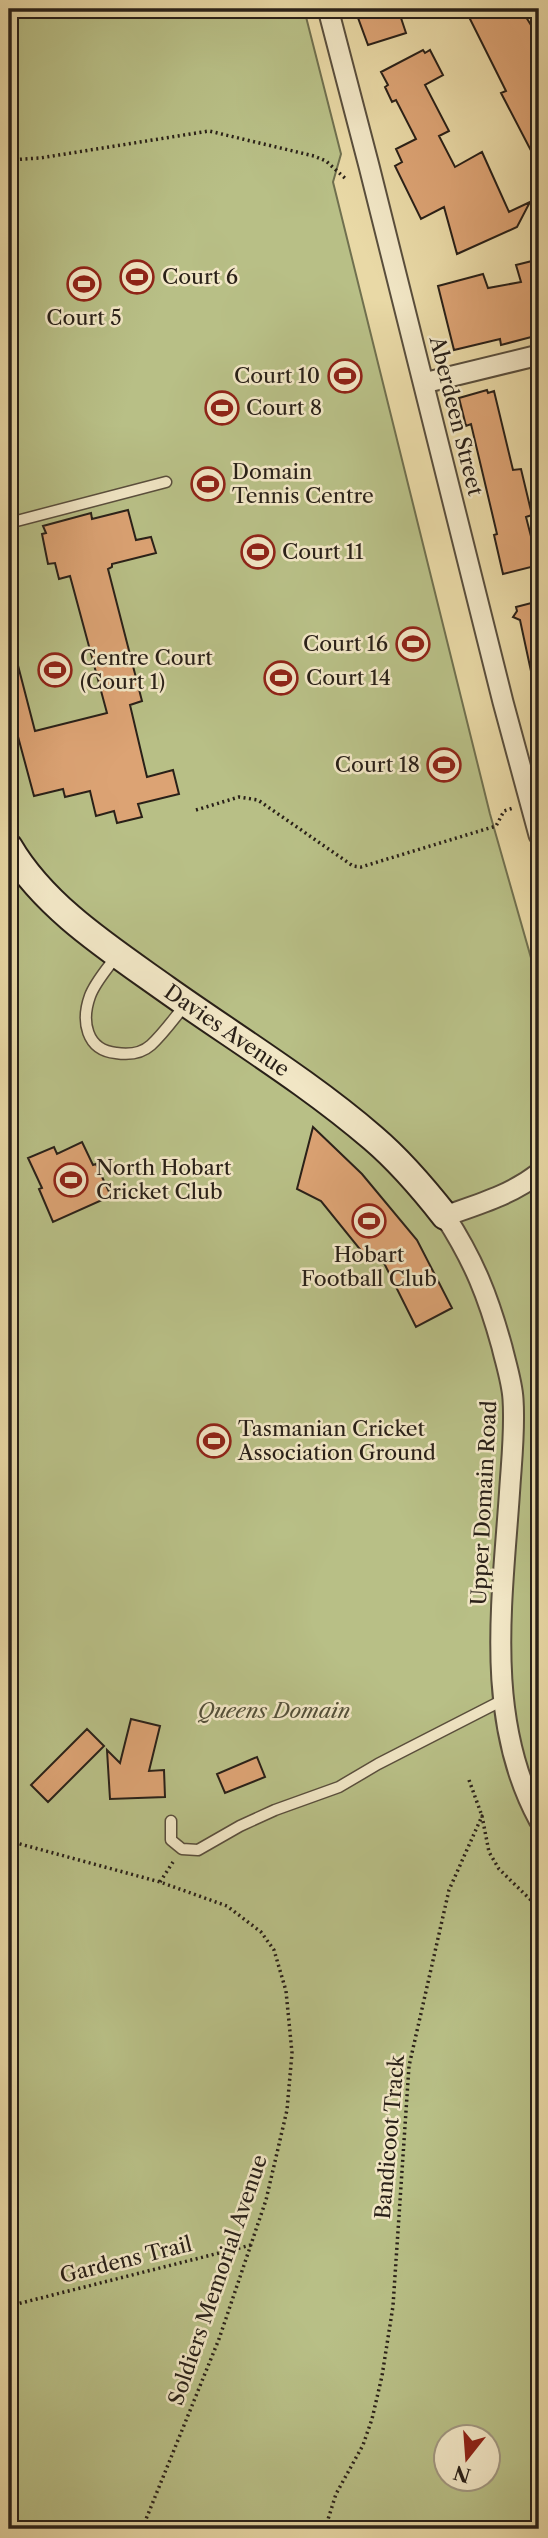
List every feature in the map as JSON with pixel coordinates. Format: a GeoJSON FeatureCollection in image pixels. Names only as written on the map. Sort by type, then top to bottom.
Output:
{"type":"FeatureCollection","features":[{"type":"Feature","properties":{"kind":"street","name":"Aberdeen Street"},"geometry":{"type":"LineString","coordinates":[[328,9],[503,702],[533,783],[539,835]]}},
{"type":"Feature","properties":{"kind":"street"},"geometry":{"type":"LineString","coordinates":[[424,383],[539,355]]}},
{"type":"Feature","properties":{"kind":"street","name":"Davies Avenue"},"geometry":{"type":"LineString","coordinates":[[9,847],[27,873],[80,925],[117,954],[273,1062],[374,1138],[411,1174],[445,1216]]}},
{"type":"Feature","properties":{"kind":"street"},"geometry":{"type":"LineString","coordinates":[[445,1216],[522,1187],[539,1174]]}},
{"type":"Feature","properties":{"kind":"street","name":"Upper Domain Road"},"geometry":{"type":"LineString","coordinates":[[445,1216],[469,1253],[486,1294],[513,1397],[502,1617],[503,1700],[513,1753],[524,1788],[539,1820]]}},
{"type":"Feature","properties":{"kind":"lane"},"geometry":{"type":"LineString","coordinates":[[9,523],[166,482]]}},
{"type":"Feature","properties":{"kind":"lane"},"geometry":{"type":"LineString","coordinates":[[117,954],[90,994],[86,1015],[87,1034],[97,1048],[111,1053],[138,1053],[151,1046],[187,1003]]}},
{"type":"Feature","properties":{"kind":"lane"},"geometry":{"type":"LineString","coordinates":[[170,1821],[171,1840],[182,1849],[198,1850],[275,1810],[339,1787],[503,1700]]}},
{"type":"Feature","properties":{"kind":"path"},"geometry":{"type":"LineString","coordinates":[[9,160],[40,158],[209,131],[314,156],[326,162],[347,180]]}},
{"type":"Feature","properties":{"kind":"path"},"geometry":{"type":"LineString","coordinates":[[196,810],[239,797],[258,800],[353,866],[361,867],[496,826],[504,811],[515,807]]}},
{"type":"Feature","properties":{"kind":"path"},"geometry":{"type":"LineString","coordinates":[[469,1780],[482,1816],[489,1852],[499,1869],[539,1908]]}},
{"type":"Feature","properties":{"kind":"path","name":"Bandicoot Track"},"geometry":{"type":"LineString","coordinates":[[325,2529],[336,2494],[363,2445],[382,2376],[393,2305],[409,2066],[449,1890],[482,1816]]}},
{"type":"Feature","properties":{"kind":"path","name":"Soldiers Memorial Avenue"},"geometry":{"type":"LineString","coordinates":[[9,1841],[160,1882],[227,1906],[261,1932],[274,1950],[283,1979],[292,2053],[287,2110],[266,2200],[193,2408],[142,2529]]}},
{"type":"Feature","properties":{"kind":"path"},"geometry":{"type":"LineString","coordinates":[[160,1882],[182,1849]]}},
{"type":"Feature","properties":{"kind":"path","name":"Gardens Trail"},"geometry":{"type":"LineString","coordinates":[[9,2306],[251,2245]]}},
{"type":"Feature","properties":{"kind":"green space","name":"Queens Domain"},"geometry":{"type":"Polygon","coordinates":[[[9,9],[304,9],[341,154],[333,182],[490,814],[539,986],[539,2529],[9,2529],[9,9]]]}},
{"type":"Feature","properties":{"kind":"building"},"geometry":{"type":"Polygon","coordinates":[[[373,9],[398,9],[406,33],[368,45],[357,15],[373,9]]]}},
{"type":"Feature","properties":{"kind":"building"},"geometry":{"type":"Polygon","coordinates":[[[465,9],[521,9],[539,38],[539,166],[501,93],[506,91],[465,9]]]}},
{"type":"Feature","properties":{"kind":"building"},"geometry":{"type":"Polygon","coordinates":[[[423,50],[425,53],[430,50],[443,75],[425,85],[449,131],[439,136],[455,167],[482,152],[509,212],[530,202],[517,227],[457,254],[444,207],[421,219],[395,166],[402,162],[396,149],[416,139],[396,100],[392,102],[381,72],[423,50]]]}},
{"type":"Feature","properties":{"kind":"building"},"geometry":{"type":"Polygon","coordinates":[[[532,261],[539,287],[539,335],[501,345],[500,339],[454,350],[438,286],[483,274],[488,288],[521,282],[516,265],[532,261]]]}},
{"type":"Feature","properties":{"kind":"building"},"geometry":{"type":"Polygon","coordinates":[[[487,390],[488,393],[494,391],[513,470],[521,469],[532,515],[526,517],[534,548],[539,547],[539,565],[503,574],[494,535],[497,534],[471,424],[466,426],[459,398],[487,390]]]}},
{"type":"Feature","properties":{"kind":"building"},"geometry":{"type":"Polygon","coordinates":[[[128,510],[136,540],[151,537],[156,553],[112,564],[108,569],[142,701],[130,705],[147,777],[173,770],[179,794],[138,804],[142,817],[117,823],[114,811],[96,816],[90,791],[65,797],[63,789],[34,796],[17,733],[9,737],[9,655],[15,654],[35,731],[107,713],[70,576],[59,579],[55,563],[48,564],[42,534],[46,533],[43,526],[91,513],[92,519],[128,510]]]}},
{"type":"Feature","properties":{"kind":"building"},"geometry":{"type":"Polygon","coordinates":[[[539,601],[539,675],[532,676],[520,620],[513,617],[517,611],[516,607],[539,601]]]}},
{"type":"Feature","properties":{"kind":"building"},"geometry":{"type":"Polygon","coordinates":[[[313,1127],[362,1174],[417,1240],[452,1308],[416,1327],[381,1257],[371,1263],[321,1201],[297,1189],[313,1127]]]}},
{"type":"Feature","properties":{"kind":"building","name":"North Hobart Cricket Club"},"geometry":{"type":"Polygon","coordinates":[[[82,1142],[111,1196],[53,1222],[39,1189],[42,1188],[28,1158],[54,1147],[57,1154],[82,1142]]]}},
{"type":"Feature","properties":{"kind":"building"},"geometry":{"type":"Polygon","coordinates":[[[131,1719],[160,1726],[149,1771],[164,1770],[165,1797],[110,1799],[107,1750],[120,1763],[131,1719]]]}},
{"type":"Feature","properties":{"kind":"building"},"geometry":{"type":"Polygon","coordinates":[[[87,1729],[104,1746],[48,1802],[31,1785],[87,1729]]]}},
{"type":"Feature","properties":{"kind":"building"},"geometry":{"type":"Polygon","coordinates":[[[257,1757],[265,1777],[225,1793],[217,1774],[257,1757]]]}},
{"type":"Feature","properties":{"kind":"place","name":"Court 6"},"geometry":{"type":"Point","coordinates":[137,277]}},
{"type":"Feature","properties":{"kind":"place","name":"Court 5"},"geometry":{"type":"Point","coordinates":[84,284]}},
{"type":"Feature","properties":{"kind":"place","name":"Court 10"},"geometry":{"type":"Point","coordinates":[345,376]}},
{"type":"Feature","properties":{"kind":"place","name":"Court 8"},"geometry":{"type":"Point","coordinates":[222,408]}},
{"type":"Feature","properties":{"kind":"place","name":"Domain Tennis Centre"},"geometry":{"type":"Point","coordinates":[208,484]}},
{"type":"Feature","properties":{"kind":"place","name":"Court 11"},"geometry":{"type":"Point","coordinates":[258,552]}},
{"type":"Feature","properties":{"kind":"place","name":"Court 16"},"geometry":{"type":"Point","coordinates":[413,644]}},
{"type":"Feature","properties":{"kind":"place","name":"Centre Court (Court 1)"},"geometry":{"type":"Point","coordinates":[55,670]}},
{"type":"Feature","properties":{"kind":"place","name":"Court 14"},"geometry":{"type":"Point","coordinates":[281,678]}},
{"type":"Feature","properties":{"kind":"place","name":"Court 18"},"geometry":{"type":"Point","coordinates":[444,765]}},
{"type":"Feature","properties":{"kind":"place","name":"North Hobart Cricket Club"},"geometry":{"type":"Point","coordinates":[71,1180]}},
{"type":"Feature","properties":{"kind":"place","name":"Hobart Football Club"},"geometry":{"type":"Point","coordinates":[369,1221]}},
{"type":"Feature","properties":{"kind":"place","name":"Tasmanian Cricket Association Ground"},"geometry":{"type":"Point","coordinates":[214,1441]}}]}
